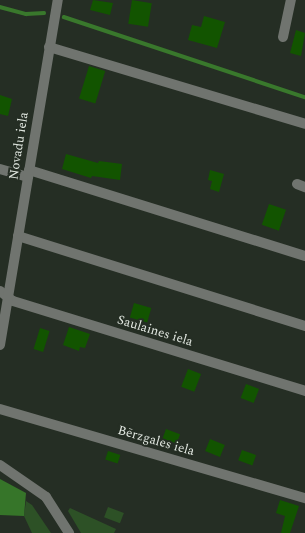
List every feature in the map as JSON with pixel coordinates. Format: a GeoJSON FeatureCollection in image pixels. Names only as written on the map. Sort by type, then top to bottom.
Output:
{"type":"FeatureCollection","features":[{"type":"Feature","properties":{"kind":"street","name":"Novadu iela"},"geometry":{"type":"LineString","coordinates":[[0,345],[4,294],[18,236],[58,0]]}},
{"type":"Feature","properties":{"kind":"street"},"geometry":{"type":"LineString","coordinates":[[283,37],[291,0]]}},
{"type":"Feature","properties":{"kind":"street"},"geometry":{"type":"LineString","coordinates":[[49,47],[305,124]]}},
{"type":"Feature","properties":{"kind":"street"},"geometry":{"type":"LineString","coordinates":[[0,168],[28,174],[305,256]]}},
{"type":"Feature","properties":{"kind":"street"},"geometry":{"type":"LineString","coordinates":[[18,236],[305,326]]}},
{"type":"Feature","properties":{"kind":"street","name":"Saulaines iela"},"geometry":{"type":"LineString","coordinates":[[4,294],[26,305],[305,391]]}},
{"type":"Feature","properties":{"kind":"street","name":"Bērzgales iela"},"geometry":{"type":"LineString","coordinates":[[0,409],[305,498]]}},
{"type":"Feature","properties":{"kind":"street"},"geometry":{"type":"LineString","coordinates":[[0,465],[46,497],[69,533]]}},
{"type":"Feature","properties":{"kind":"green space"},"geometry":{"type":"Polygon","coordinates":[[[0,479],[26,493],[24,516],[0,515],[0,479]]]}},
{"type":"Feature","properties":{"kind":"green space"},"geometry":{"type":"Polygon","coordinates":[[[26,501],[32,505],[51,533],[32,533],[24,516],[26,501]]]}},
{"type":"Feature","properties":{"kind":"green space"},"geometry":{"type":"Polygon","coordinates":[[[108,507],[124,513],[120,523],[104,517],[108,507]]]}},
{"type":"Feature","properties":{"kind":"green space"},"geometry":{"type":"Polygon","coordinates":[[[70,508],[116,529],[114,533],[81,533],[68,511],[70,508]]]}},
{"type":"Feature","properties":{"kind":"building"},"geometry":{"type":"Polygon","coordinates":[[[93,0],[113,3],[110,15],[90,10],[93,0]]]}},
{"type":"Feature","properties":{"kind":"building"},"geometry":{"type":"Polygon","coordinates":[[[132,0],[152,3],[148,27],[128,24],[132,0]]]}},
{"type":"Feature","properties":{"kind":"building"},"geometry":{"type":"Polygon","coordinates":[[[204,16],[225,22],[217,48],[188,40],[192,25],[201,27],[204,16]]]}},
{"type":"Feature","properties":{"kind":"building"},"geometry":{"type":"Polygon","coordinates":[[[296,30],[305,33],[301,56],[290,53],[296,30]]]}},
{"type":"Feature","properties":{"kind":"building"},"geometry":{"type":"Polygon","coordinates":[[[89,66],[105,71],[95,103],[79,99],[89,66]]]}},
{"type":"Feature","properties":{"kind":"building"},"geometry":{"type":"Polygon","coordinates":[[[0,95],[12,99],[8,116],[0,114],[0,95]]]}},
{"type":"Feature","properties":{"kind":"building"},"geometry":{"type":"Polygon","coordinates":[[[66,154],[98,163],[99,161],[122,164],[120,180],[92,176],[91,178],[62,169],[66,154]]]}},
{"type":"Feature","properties":{"kind":"building"},"geometry":{"type":"Polygon","coordinates":[[[210,170],[224,174],[219,192],[210,189],[212,181],[208,180],[210,170]]]}},
{"type":"Feature","properties":{"kind":"building"},"geometry":{"type":"Polygon","coordinates":[[[269,204],[286,210],[279,231],[262,225],[269,204]]]}},
{"type":"Feature","properties":{"kind":"building"},"geometry":{"type":"Polygon","coordinates":[[[134,303],[151,308],[147,322],[130,317],[134,303]]]}},
{"type":"Feature","properties":{"kind":"building"},"geometry":{"type":"Polygon","coordinates":[[[69,327],[90,334],[85,348],[80,347],[79,351],[63,345],[69,327]]]}},
{"type":"Feature","properties":{"kind":"building"},"geometry":{"type":"Polygon","coordinates":[[[40,328],[50,331],[43,352],[34,349],[40,328]]]}},
{"type":"Feature","properties":{"kind":"building"},"geometry":{"type":"Polygon","coordinates":[[[188,369],[201,374],[194,392],[181,387],[188,369]]]}},
{"type":"Feature","properties":{"kind":"building"},"geometry":{"type":"Polygon","coordinates":[[[246,384],[259,389],[254,403],[241,398],[246,384]]]}},
{"type":"Feature","properties":{"kind":"building"},"geometry":{"type":"Polygon","coordinates":[[[166,429],[180,434],[177,444],[163,438],[166,429]]]}},
{"type":"Feature","properties":{"kind":"building"},"geometry":{"type":"Polygon","coordinates":[[[210,439],[225,445],[220,457],[205,451],[210,439]]]}},
{"type":"Feature","properties":{"kind":"building"},"geometry":{"type":"Polygon","coordinates":[[[242,450],[256,455],[252,465],[238,460],[242,450]]]}},
{"type":"Feature","properties":{"kind":"building"},"geometry":{"type":"Polygon","coordinates":[[[108,451],[120,455],[118,464],[105,460],[108,451]]]}},
{"type":"Feature","properties":{"kind":"building"},"geometry":{"type":"Polygon","coordinates":[[[280,500],[299,506],[290,533],[281,533],[285,516],[276,513],[280,500]]]}},
{"type":"Feature","properties":{"kind":"waterway"},"geometry":{"type":"LineString","coordinates":[[0,7],[26,14],[44,13]]}},
{"type":"Feature","properties":{"kind":"waterway"},"geometry":{"type":"LineString","coordinates":[[64,17],[305,97]]}}]}
